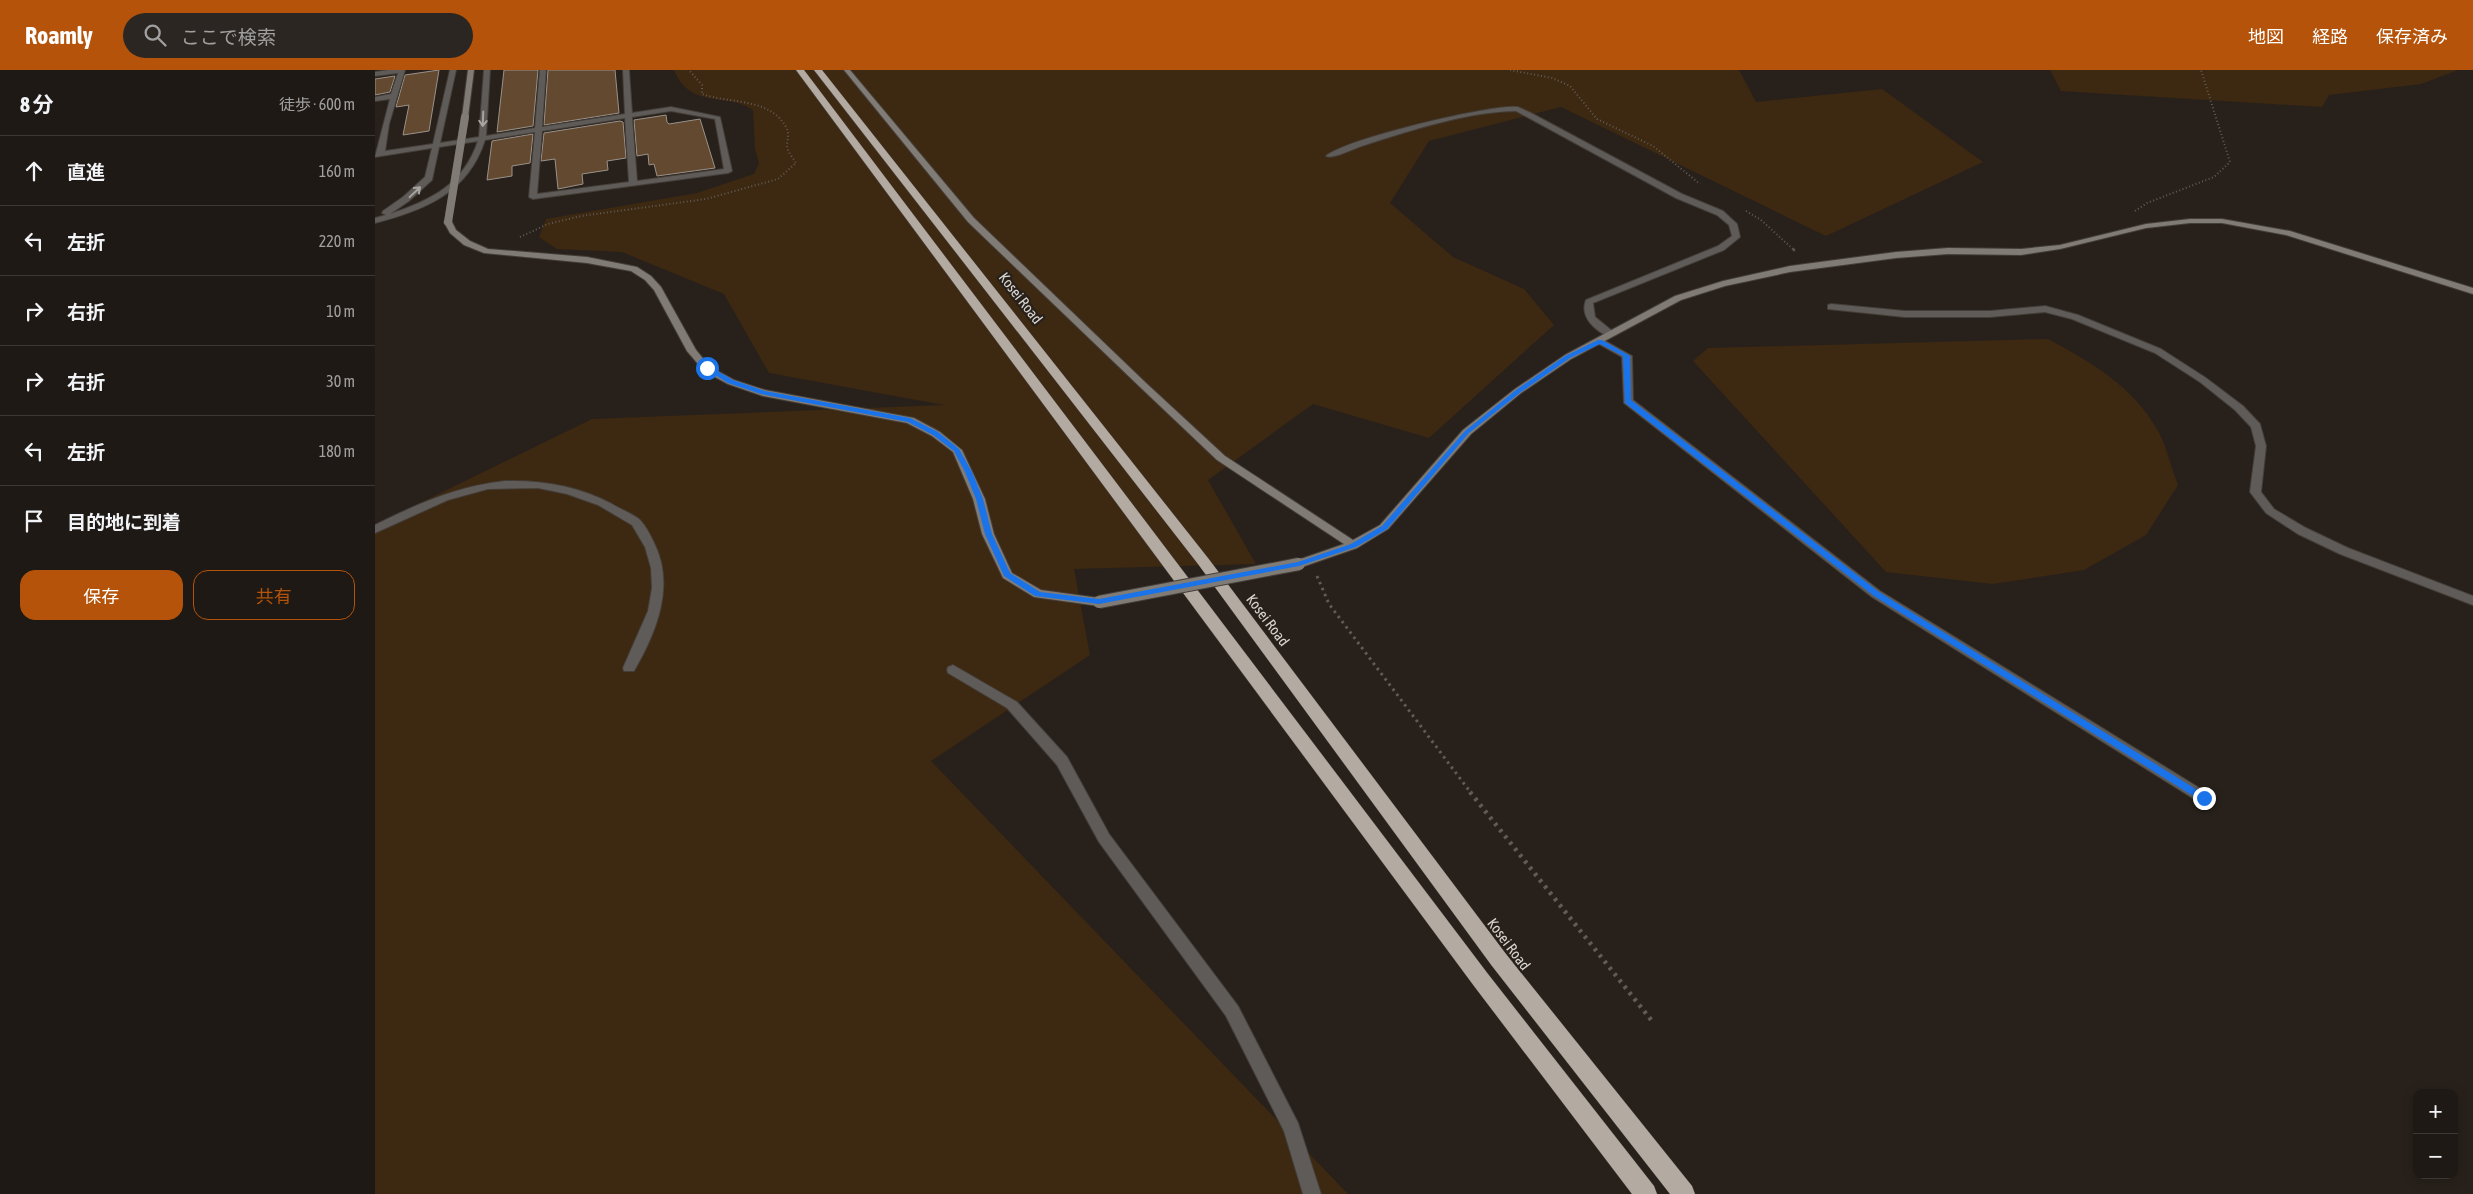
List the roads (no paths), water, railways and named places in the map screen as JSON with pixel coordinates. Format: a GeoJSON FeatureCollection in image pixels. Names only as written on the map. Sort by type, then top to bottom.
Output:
{"type":"FeatureCollection","features":[{"type":"Feature","properties":{"kind":"highway"},"geometry":{"type":"LineString","coordinates":[[801,70],[1481,980],[1646,1194]]}},
{"type":"Feature","properties":{"kind":"highway","name":"Kosei Road"},"geometry":{"type":"LineString","coordinates":[[818,70],[1203,561],[1499,960],[1684,1194]]}},
{"type":"Feature","properties":{"kind":"street"},"geometry":{"type":"LineString","coordinates":[[375,74],[402,70],[378,154],[539,129],[628,116],[671,109],[717,118],[728,171],[533,197],[539,129],[543,70]]}},
{"type":"Feature","properties":{"kind":"street"},"geometry":{"type":"LineString","coordinates":[[375,220],[407,199],[429,178],[453,70]]}},
{"type":"Feature","properties":{"kind":"street"},"geometry":{"type":"LineString","coordinates":[[471,70],[448,222],[453,231],[467,243],[487,252],[587,260],[634,270],[648,278],[659,289],[692,351],[707,368],[731,382],[771,395],[910,420],[936,434],[957,450],[979,499],[988,534],[1007,575],[1038,594],[1099,602],[1305,562],[1353,545],[1384,527],[1467,432],[1518,391],[1559,363],[1678,298],[1723,284],[1790,269],[1896,254],[1948,251],[2021,252],[2060,247],[2146,226],[2190,221],[2222,221],[2287,233],[2473,291]]}},
{"type":"Feature","properties":{"kind":"street"},"geometry":{"type":"LineString","coordinates":[[375,220],[433,199],[461,181],[475,163],[483,138],[487,70]]}},
{"type":"Feature","properties":{"kind":"street"},"geometry":{"type":"LineString","coordinates":[[627,70],[633,184]]}},
{"type":"Feature","properties":{"kind":"street"},"geometry":{"type":"LineString","coordinates":[[847,70],[971,220],[1143,385],[1221,458],[1353,545]]}},
{"type":"Feature","properties":{"kind":"street"},"geometry":{"type":"LineString","coordinates":[[375,99],[394,96]]}},
{"type":"Feature","properties":{"kind":"street"},"geometry":{"type":"LineString","coordinates":[[1330,156],[1341,150],[1367,142],[1477,114],[1514,109],[1529,114],[1679,196],[1720,213],[1733,224],[1736,237],[1721,248],[1589,302],[1587,312],[1591,321],[1611,334]]}},
{"type":"Feature","properties":{"kind":"street"},"geometry":{"type":"LineString","coordinates":[[375,126],[386,124]]}},
{"type":"Feature","properties":{"kind":"street"},"geometry":{"type":"LineString","coordinates":[[1831,307],[1905,314],[1990,314],[2045,309],[2075,317],[2158,351],[2203,380],[2239,408],[2256,426],[2261,446],[2255,492],[2271,511],[2302,532],[2473,601]]}},
{"type":"Feature","properties":{"kind":"street"},"geometry":{"type":"LineString","coordinates":[[1600,341],[1627,356],[1628,401],[1876,594],[2204,798]]}},
{"type":"Feature","properties":{"kind":"street"},"geometry":{"type":"LineString","coordinates":[[375,529],[441,498],[488,486],[518,484],[561,488],[601,502],[635,522],[648,540],[658,574],[655,612],[629,668]]}},
{"type":"Feature","properties":{"kind":"street"},"geometry":{"type":"LineString","coordinates":[[953,670],[1012,705],[1062,761],[1104,838],[1232,1011],[1292,1129],[1312,1194]]}}]}
